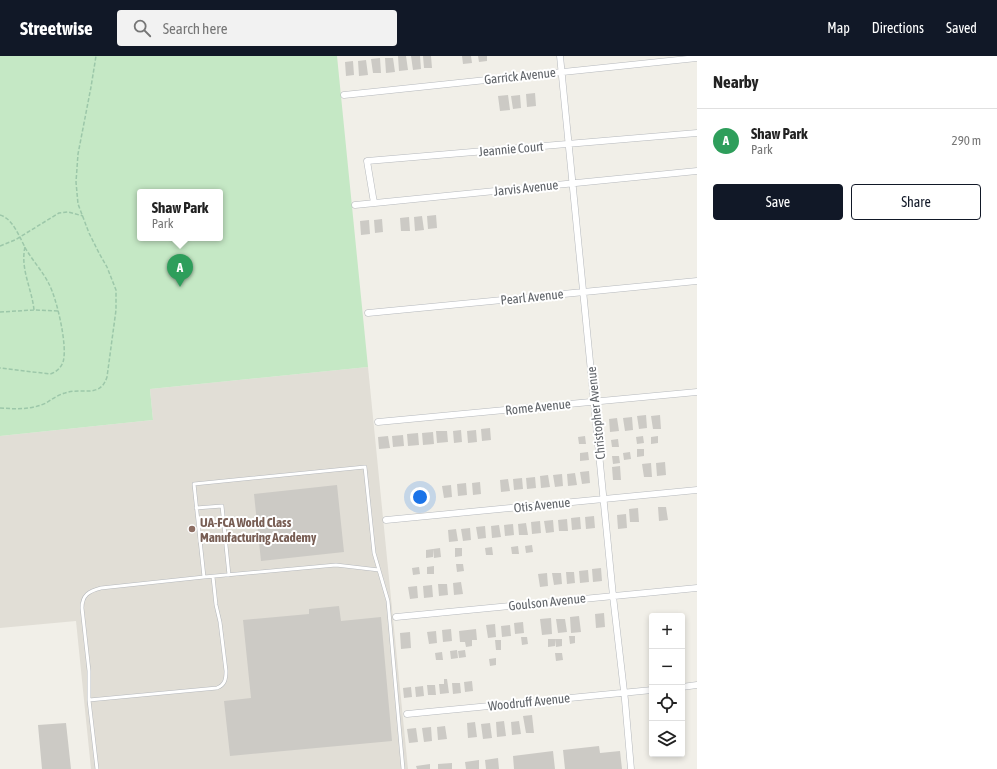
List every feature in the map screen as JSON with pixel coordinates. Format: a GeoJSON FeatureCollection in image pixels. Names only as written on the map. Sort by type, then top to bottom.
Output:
{"type":"FeatureCollection","features":[{"type":"Feature","properties":{"kind":"street","name":"Christopher Avenue"},"geometry":{"type":"LineString","coordinates":[[560,56],[574,183],[604,499],[625,692],[631,769]]}},
{"type":"Feature","properties":{"kind":"street","name":"Garrick Avenue"},"geometry":{"type":"LineString","coordinates":[[344,95],[697,58]]}},
{"type":"Feature","properties":{"kind":"street","name":"Jeannie Court"},"geometry":{"type":"LineString","coordinates":[[374,203],[367,161],[697,133]]}},
{"type":"Feature","properties":{"kind":"street","name":"Jarvis Avenue"},"geometry":{"type":"LineString","coordinates":[[355,205],[697,171]]}},
{"type":"Feature","properties":{"kind":"street","name":"Pearl Avenue"},"geometry":{"type":"LineString","coordinates":[[368,313],[697,281]]}},
{"type":"Feature","properties":{"kind":"street","name":"Rome Avenue"},"geometry":{"type":"LineString","coordinates":[[378,422],[697,392]]}},
{"type":"Feature","properties":{"kind":"street","name":"Otis Avenue"},"geometry":{"type":"LineString","coordinates":[[386,520],[697,490]]}},
{"type":"Feature","properties":{"kind":"street","name":"Goulson Avenue"},"geometry":{"type":"LineString","coordinates":[[396,617],[697,588]]}},
{"type":"Feature","properties":{"kind":"street"},"geometry":{"type":"LineString","coordinates":[[685,687],[697,686]]}},
{"type":"Feature","properties":{"kind":"street","name":"Woodruff Avenue"},"geometry":{"type":"LineString","coordinates":[[407,714],[649,690]]}},
{"type":"Feature","properties":{"kind":"lane"},"geometry":{"type":"LineString","coordinates":[[204,578],[194,484],[365,467],[374,552],[388,601],[403,769]]}},
{"type":"Feature","properties":{"kind":"lane"},"geometry":{"type":"LineString","coordinates":[[196,508],[222,506],[229,575]]}},
{"type":"Feature","properties":{"kind":"lane"},"geometry":{"type":"LineString","coordinates":[[96,769],[89,700],[89,671],[82,608],[82,600],[86,594],[94,589],[101,588],[336,565],[379,570]]}},
{"type":"Feature","properties":{"kind":"lane"},"geometry":{"type":"LineString","coordinates":[[89,700],[217,688],[224,684],[226,671],[213,577]]}},
{"type":"Feature","properties":{"kind":"path"},"geometry":{"type":"LineString","coordinates":[[0,408],[25,409],[34,407],[68,392],[96,390],[102,387],[106,381],[116,310],[116,290],[111,276],[95,246],[76,194],[76,168],[96,56]]}},
{"type":"Feature","properties":{"kind":"path"},"geometry":{"type":"LineString","coordinates":[[0,246],[19,237],[59,213],[68,212],[83,216]]}},
{"type":"Feature","properties":{"kind":"path"},"geometry":{"type":"LineString","coordinates":[[0,214],[9,221],[50,285],[62,328],[64,355],[60,368],[50,374],[0,368]]}},
{"type":"Feature","properties":{"kind":"path"},"geometry":{"type":"LineString","coordinates":[[25,247],[24,264],[32,295],[34,310]]}},
{"type":"Feature","properties":{"kind":"path"},"geometry":{"type":"LineString","coordinates":[[0,312],[34,310],[58,311]]}},
{"type":"Feature","properties":{"kind":"shaded area","name":"UA-FCA World Class Manufacturing Academy"},"geometry":{"type":"Polygon","coordinates":[[[368,367],[408,769],[91,769],[76,621],[0,628],[0,436],[153,420],[150,389],[368,367]]]}},
{"type":"Feature","properties":{"kind":"green space"},"geometry":{"type":"Polygon","coordinates":[[[0,56],[337,56],[368,367],[150,389],[153,420],[0,436],[0,56]]]}},
{"type":"Feature","properties":{"kind":"building"},"geometry":{"type":"Polygon","coordinates":[[[398,56],[406,56],[408,70],[399,71],[398,56]]]}},
{"type":"Feature","properties":{"kind":"building"},"geometry":{"type":"Polygon","coordinates":[[[411,56],[420,56],[421,69],[413,70],[411,56]]]}},
{"type":"Feature","properties":{"kind":"building"},"geometry":{"type":"Polygon","coordinates":[[[423,56],[431,56],[432,68],[424,68],[423,56]]]}},
{"type":"Feature","properties":{"kind":"building"},"geometry":{"type":"Polygon","coordinates":[[[462,56],[471,56],[472,63],[463,64],[462,56]]]}},
{"type":"Feature","properties":{"kind":"building"},"geometry":{"type":"Polygon","coordinates":[[[478,56],[487,56],[487,61],[479,62],[478,56]]]}},
{"type":"Feature","properties":{"kind":"building"},"geometry":{"type":"Polygon","coordinates":[[[380,58],[381,73],[373,73],[371,59],[380,58]]]}},
{"type":"Feature","properties":{"kind":"building"},"geometry":{"type":"Polygon","coordinates":[[[385,58],[393,58],[395,72],[386,73],[385,58]]]}},
{"type":"Feature","properties":{"kind":"building"},"geometry":{"type":"Polygon","coordinates":[[[366,60],[368,75],[359,76],[358,61],[366,60]]]}},
{"type":"Feature","properties":{"kind":"building"},"geometry":{"type":"Polygon","coordinates":[[[353,61],[354,75],[346,76],[345,62],[353,61]]]}},
{"type":"Feature","properties":{"kind":"building"},"geometry":{"type":"Polygon","coordinates":[[[535,93],[536,106],[527,107],[526,94],[535,93]]]}},
{"type":"Feature","properties":{"kind":"building"},"geometry":{"type":"Polygon","coordinates":[[[508,95],[510,110],[500,111],[498,96],[508,95]]]}},
{"type":"Feature","properties":{"kind":"building"},"geometry":{"type":"Polygon","coordinates":[[[520,95],[521,108],[513,109],[511,96],[520,95]]]}},
{"type":"Feature","properties":{"kind":"building"},"geometry":{"type":"Polygon","coordinates":[[[436,215],[437,228],[428,229],[427,216],[436,215]]]}},
{"type":"Feature","properties":{"kind":"building"},"geometry":{"type":"Polygon","coordinates":[[[422,216],[424,230],[415,231],[414,217],[422,216]]]}},
{"type":"Feature","properties":{"kind":"building"},"geometry":{"type":"Polygon","coordinates":[[[409,217],[410,231],[401,231],[400,218],[409,217]]]}},
{"type":"Feature","properties":{"kind":"building"},"geometry":{"type":"Polygon","coordinates":[[[382,219],[383,232],[375,233],[374,220],[382,219]]]}},
{"type":"Feature","properties":{"kind":"building"},"geometry":{"type":"Polygon","coordinates":[[[369,220],[370,234],[361,235],[360,221],[369,220]]]}},
{"type":"Feature","properties":{"kind":"building"},"geometry":{"type":"Polygon","coordinates":[[[646,415],[647,428],[639,429],[637,416],[646,415]]]}},
{"type":"Feature","properties":{"kind":"building"},"geometry":{"type":"Polygon","coordinates":[[[660,415],[661,429],[653,429],[651,416],[660,415]]]}},
{"type":"Feature","properties":{"kind":"building"},"geometry":{"type":"Polygon","coordinates":[[[632,417],[633,430],[625,431],[623,418],[632,417]]]}},
{"type":"Feature","properties":{"kind":"building"},"geometry":{"type":"Polygon","coordinates":[[[617,418],[619,431],[610,432],[609,419],[617,418]]]}},
{"type":"Feature","properties":{"kind":"building"},"geometry":{"type":"Polygon","coordinates":[[[490,428],[491,440],[482,441],[481,429],[490,428]]]}},
{"type":"Feature","properties":{"kind":"building"},"geometry":{"type":"Polygon","coordinates":[[[461,430],[462,442],[454,443],[453,431],[461,430]]]}},
{"type":"Feature","properties":{"kind":"building"},"geometry":{"type":"Polygon","coordinates":[[[476,430],[477,442],[468,443],[467,431],[476,430]]]}},
{"type":"Feature","properties":{"kind":"building"},"geometry":{"type":"Polygon","coordinates":[[[436,431],[447,431],[448,442],[437,443],[436,431]]]}},
{"type":"Feature","properties":{"kind":"building"},"geometry":{"type":"Polygon","coordinates":[[[433,432],[434,444],[423,445],[422,433],[433,432]]]}},
{"type":"Feature","properties":{"kind":"building"},"geometry":{"type":"Polygon","coordinates":[[[418,433],[419,445],[408,446],[407,434],[418,433]]]}},
{"type":"Feature","properties":{"kind":"building"},"geometry":{"type":"Polygon","coordinates":[[[403,435],[404,446],[393,447],[392,436],[403,435]]]}},
{"type":"Feature","properties":{"kind":"building"},"geometry":{"type":"Polygon","coordinates":[[[388,436],[390,448],[379,449],[378,437],[388,436]]]}},
{"type":"Feature","properties":{"kind":"building"},"geometry":{"type":"Polygon","coordinates":[[[585,436],[586,444],[579,444],[578,437],[585,436]]]}},
{"type":"Feature","properties":{"kind":"building"},"geometry":{"type":"Polygon","coordinates":[[[643,436],[644,443],[637,444],[636,437],[643,436]]]}},
{"type":"Feature","properties":{"kind":"building"},"geometry":{"type":"Polygon","coordinates":[[[658,436],[658,443],[651,444],[651,437],[658,436]]]}},
{"type":"Feature","properties":{"kind":"building"},"geometry":{"type":"Polygon","coordinates":[[[618,439],[619,447],[612,447],[611,440],[618,439]]]}},
{"type":"Feature","properties":{"kind":"building"},"geometry":{"type":"Polygon","coordinates":[[[637,449],[644,449],[644,456],[637,457],[637,449]]]}},
{"type":"Feature","properties":{"kind":"building"},"geometry":{"type":"Polygon","coordinates":[[[588,452],[589,460],[580,461],[580,453],[588,452]]]}},
{"type":"Feature","properties":{"kind":"building"},"geometry":{"type":"Polygon","coordinates":[[[630,452],[631,459],[624,460],[623,453],[630,452]]]}},
{"type":"Feature","properties":{"kind":"building"},"geometry":{"type":"Polygon","coordinates":[[[612,456],[619,456],[620,463],[613,464],[612,456]]]}},
{"type":"Feature","properties":{"kind":"building"},"geometry":{"type":"Polygon","coordinates":[[[665,462],[666,475],[657,476],[656,463],[665,462]]]}},
{"type":"Feature","properties":{"kind":"building"},"geometry":{"type":"Polygon","coordinates":[[[651,463],[652,477],[644,477],[642,464],[651,463]]]}},
{"type":"Feature","properties":{"kind":"building"},"geometry":{"type":"Polygon","coordinates":[[[620,466],[621,480],[613,480],[612,467],[620,466]]]}},
{"type":"Feature","properties":{"kind":"building"},"geometry":{"type":"Polygon","coordinates":[[[589,471],[590,483],[582,484],[580,472],[589,471]]]}},
{"type":"Feature","properties":{"kind":"building"},"geometry":{"type":"Polygon","coordinates":[[[575,473],[577,485],[568,486],[567,474],[575,473]]]}},
{"type":"Feature","properties":{"kind":"building"},"geometry":{"type":"Polygon","coordinates":[[[562,474],[563,486],[555,487],[553,475],[562,474]]]}},
{"type":"Feature","properties":{"kind":"building"},"geometry":{"type":"Polygon","coordinates":[[[548,475],[550,487],[541,488],[540,476],[548,475]]]}},
{"type":"Feature","properties":{"kind":"building"},"geometry":{"type":"Polygon","coordinates":[[[535,477],[536,488],[527,489],[526,478],[535,477]]]}},
{"type":"Feature","properties":{"kind":"building"},"geometry":{"type":"Polygon","coordinates":[[[522,478],[523,489],[514,490],[513,479],[522,478]]]}},
{"type":"Feature","properties":{"kind":"building"},"geometry":{"type":"Polygon","coordinates":[[[508,479],[510,491],[501,492],[500,480],[508,479]]]}},
{"type":"Feature","properties":{"kind":"building"},"geometry":{"type":"Polygon","coordinates":[[[480,482],[481,494],[473,495],[472,483],[480,482]]]}},
{"type":"Feature","properties":{"kind":"building"},"geometry":{"type":"Polygon","coordinates":[[[466,483],[467,495],[458,496],[457,484],[466,483]]]}},
{"type":"Feature","properties":{"kind":"building"},"geometry":{"type":"Polygon","coordinates":[[[337,485],[344,552],[261,561],[254,494],[337,485]]]}},
{"type":"Feature","properties":{"kind":"building"},"geometry":{"type":"Polygon","coordinates":[[[451,485],[452,497],[444,498],[442,486],[451,485]]]}},
{"type":"Feature","properties":{"kind":"building"},"geometry":{"type":"Polygon","coordinates":[[[658,507],[666,507],[668,520],[659,521],[658,507]]]}},
{"type":"Feature","properties":{"kind":"building"},"geometry":{"type":"Polygon","coordinates":[[[638,508],[639,522],[630,522],[629,509],[638,508]]]}},
{"type":"Feature","properties":{"kind":"building"},"geometry":{"type":"Polygon","coordinates":[[[626,514],[627,528],[618,529],[617,515],[626,514]]]}},
{"type":"Feature","properties":{"kind":"building"},"geometry":{"type":"Polygon","coordinates":[[[594,516],[595,528],[586,529],[585,517],[594,516]]]}},
{"type":"Feature","properties":{"kind":"building"},"geometry":{"type":"Polygon","coordinates":[[[580,517],[581,529],[572,530],[571,518],[580,517]]]}},
{"type":"Feature","properties":{"kind":"building"},"geometry":{"type":"Polygon","coordinates":[[[567,519],[568,531],[559,531],[558,520],[567,519]]]}},
{"type":"Feature","properties":{"kind":"building"},"geometry":{"type":"Polygon","coordinates":[[[553,520],[554,532],[546,533],[544,521],[553,520]]]}},
{"type":"Feature","properties":{"kind":"building"},"geometry":{"type":"Polygon","coordinates":[[[540,521],[541,533],[532,534],[531,522],[540,521]]]}},
{"type":"Feature","properties":{"kind":"building"},"geometry":{"type":"Polygon","coordinates":[[[526,523],[528,535],[519,535],[518,524],[526,523]]]}},
{"type":"Feature","properties":{"kind":"building"},"geometry":{"type":"Polygon","coordinates":[[[513,524],[514,535],[505,536],[504,525],[513,524]]]}},
{"type":"Feature","properties":{"kind":"building"},"geometry":{"type":"Polygon","coordinates":[[[499,525],[501,537],[492,538],[491,526],[499,525]]]}},
{"type":"Feature","properties":{"kind":"building"},"geometry":{"type":"Polygon","coordinates":[[[485,526],[486,538],[478,539],[476,527],[485,526]]]}},
{"type":"Feature","properties":{"kind":"building"},"geometry":{"type":"Polygon","coordinates":[[[470,528],[471,540],[463,541],[461,529],[470,528]]]}},
{"type":"Feature","properties":{"kind":"building"},"geometry":{"type":"Polygon","coordinates":[[[456,529],[458,541],[449,542],[448,530],[456,529]]]}},
{"type":"Feature","properties":{"kind":"building"},"geometry":{"type":"Polygon","coordinates":[[[532,545],[533,552],[526,553],[525,546],[532,545]]]}},
{"type":"Feature","properties":{"kind":"building"},"geometry":{"type":"Polygon","coordinates":[[[518,546],[519,554],[512,554],[511,547],[518,546]]]}},
{"type":"Feature","properties":{"kind":"building"},"geometry":{"type":"Polygon","coordinates":[[[492,547],[493,555],[486,555],[485,548],[492,547]]]}},
{"type":"Feature","properties":{"kind":"building"},"geometry":{"type":"Polygon","coordinates":[[[440,548],[441,557],[434,558],[433,549],[440,548]]]}},
{"type":"Feature","properties":{"kind":"building"},"geometry":{"type":"Polygon","coordinates":[[[455,548],[462,548],[462,556],[455,557],[455,548]]]}},
{"type":"Feature","properties":{"kind":"building"},"geometry":{"type":"Polygon","coordinates":[[[433,549],[433,557],[426,558],[426,550],[433,549]]]}},
{"type":"Feature","properties":{"kind":"building"},"geometry":{"type":"Polygon","coordinates":[[[456,564],[463,564],[464,571],[457,572],[456,564]]]}},
{"type":"Feature","properties":{"kind":"building"},"geometry":{"type":"Polygon","coordinates":[[[434,566],[434,574],[427,574],[427,567],[434,566]]]}},
{"type":"Feature","properties":{"kind":"building"},"geometry":{"type":"Polygon","coordinates":[[[419,567],[420,574],[413,575],[412,568],[419,567]]]}},
{"type":"Feature","properties":{"kind":"building"},"geometry":{"type":"Polygon","coordinates":[[[601,568],[602,581],[593,582],[592,569],[601,568]]]}},
{"type":"Feature","properties":{"kind":"building"},"geometry":{"type":"Polygon","coordinates":[[[588,570],[589,582],[580,583],[579,571],[588,570]]]}},
{"type":"Feature","properties":{"kind":"building"},"geometry":{"type":"Polygon","coordinates":[[[566,572],[574,572],[575,583],[567,584],[566,572]]]}},
{"type":"Feature","properties":{"kind":"building"},"geometry":{"type":"Polygon","coordinates":[[[547,573],[548,586],[540,587],[538,574],[547,573]]]}},
{"type":"Feature","properties":{"kind":"building"},"geometry":{"type":"Polygon","coordinates":[[[552,573],[561,573],[562,584],[554,585],[552,573]]]}},
{"type":"Feature","properties":{"kind":"building"},"geometry":{"type":"Polygon","coordinates":[[[461,582],[463,594],[454,595],[453,583],[461,582]]]}},
{"type":"Feature","properties":{"kind":"building"},"geometry":{"type":"Polygon","coordinates":[[[438,584],[447,584],[448,595],[439,596],[438,584]]]}},
{"type":"Feature","properties":{"kind":"building"},"geometry":{"type":"Polygon","coordinates":[[[432,585],[433,597],[424,598],[423,586],[432,585]]]}},
{"type":"Feature","properties":{"kind":"building"},"geometry":{"type":"Polygon","coordinates":[[[417,586],[418,598],[410,599],[408,587],[417,586]]]}},
{"type":"Feature","properties":{"kind":"building"},"geometry":{"type":"Polygon","coordinates":[[[339,606],[341,621],[381,617],[392,741],[230,756],[224,701],[251,698],[243,620],[309,614],[309,609],[339,606]]]}},
{"type":"Feature","properties":{"kind":"building"},"geometry":{"type":"Polygon","coordinates":[[[604,613],[605,627],[596,628],[595,614],[604,613]]]}},
{"type":"Feature","properties":{"kind":"building"},"geometry":{"type":"Polygon","coordinates":[[[579,616],[581,632],[571,633],[570,617],[579,616]]]}},
{"type":"Feature","properties":{"kind":"building"},"geometry":{"type":"Polygon","coordinates":[[[551,618],[552,634],[542,635],[540,619],[551,618]]]}},
{"type":"Feature","properties":{"kind":"building"},"geometry":{"type":"Polygon","coordinates":[[[556,619],[565,619],[567,632],[558,633],[556,619]]]}},
{"type":"Feature","properties":{"kind":"building"},"geometry":{"type":"Polygon","coordinates":[[[523,622],[524,633],[515,634],[514,623],[523,622]]]}},
{"type":"Feature","properties":{"kind":"building"},"geometry":{"type":"Polygon","coordinates":[[[495,624],[496,637],[488,638],[486,625],[495,624]]]}},
{"type":"Feature","properties":{"kind":"building"},"geometry":{"type":"Polygon","coordinates":[[[510,625],[511,636],[502,637],[501,626],[510,625]]]}},
{"type":"Feature","properties":{"kind":"building"},"geometry":{"type":"Polygon","coordinates":[[[451,629],[452,641],[443,642],[442,630],[451,629]]]}},
{"type":"Feature","properties":{"kind":"building"},"geometry":{"type":"Polygon","coordinates":[[[476,629],[477,640],[472,640],[472,646],[466,647],[465,642],[460,642],[459,631],[476,629]]]}},
{"type":"Feature","properties":{"kind":"building"},"geometry":{"type":"Polygon","coordinates":[[[436,631],[437,643],[429,644],[427,632],[436,631]]]}},
{"type":"Feature","properties":{"kind":"building"},"geometry":{"type":"Polygon","coordinates":[[[410,632],[411,648],[401,649],[400,633],[410,632]]]}},
{"type":"Feature","properties":{"kind":"building"},"geometry":{"type":"Polygon","coordinates":[[[569,636],[575,636],[575,643],[570,644],[569,636]]]}},
{"type":"Feature","properties":{"kind":"building"},"geometry":{"type":"Polygon","coordinates":[[[521,637],[527,637],[528,644],[522,645],[521,637]]]}},
{"type":"Feature","properties":{"kind":"building"},"geometry":{"type":"Polygon","coordinates":[[[548,639],[555,639],[555,646],[548,647],[548,639]]]}},
{"type":"Feature","properties":{"kind":"building"},"geometry":{"type":"Polygon","coordinates":[[[555,639],[562,639],[562,646],[556,647],[555,639]]]}},
{"type":"Feature","properties":{"kind":"building"},"geometry":{"type":"Polygon","coordinates":[[[495,640],[501,640],[501,650],[496,650],[495,640]]]}},
{"type":"Feature","properties":{"kind":"building"},"geometry":{"type":"Polygon","coordinates":[[[457,650],[458,658],[451,659],[450,651],[457,650]]]}},
{"type":"Feature","properties":{"kind":"building"},"geometry":{"type":"Polygon","coordinates":[[[465,650],[466,657],[459,658],[458,651],[465,650]]]}},
{"type":"Feature","properties":{"kind":"building"},"geometry":{"type":"Polygon","coordinates":[[[442,652],[443,660],[436,660],[435,653],[442,652]]]}},
{"type":"Feature","properties":{"kind":"building"},"geometry":{"type":"Polygon","coordinates":[[[555,653],[562,653],[563,660],[556,661],[555,653]]]}},
{"type":"Feature","properties":{"kind":"building"},"geometry":{"type":"Polygon","coordinates":[[[496,658],[496,665],[490,666],[489,659],[496,658]]]}},
{"type":"Feature","properties":{"kind":"building"},"geometry":{"type":"Polygon","coordinates":[[[444,679],[447,679],[449,693],[440,694],[439,684],[444,684],[444,679]]]}},
{"type":"Feature","properties":{"kind":"building"},"geometry":{"type":"Polygon","coordinates":[[[472,681],[473,691],[465,692],[464,682],[472,681]]]}},
{"type":"Feature","properties":{"kind":"building"},"geometry":{"type":"Polygon","coordinates":[[[452,683],[460,683],[461,693],[453,694],[452,683]]]}},
{"type":"Feature","properties":{"kind":"building"},"geometry":{"type":"Polygon","coordinates":[[[427,685],[435,685],[436,695],[428,695],[427,685]]]}},
{"type":"Feature","properties":{"kind":"building"},"geometry":{"type":"Polygon","coordinates":[[[423,686],[424,696],[416,697],[415,687],[423,686]]]}},
{"type":"Feature","properties":{"kind":"building"},"geometry":{"type":"Polygon","coordinates":[[[411,687],[412,697],[404,698],[403,688],[411,687]]]}},
{"type":"Feature","properties":{"kind":"building"},"geometry":{"type":"Polygon","coordinates":[[[532,715],[534,733],[526,733],[523,716],[532,715]]]}},
{"type":"Feature","properties":{"kind":"building"},"geometry":{"type":"Polygon","coordinates":[[[504,721],[506,736],[497,737],[496,722],[504,721]]]}},
{"type":"Feature","properties":{"kind":"building"},"geometry":{"type":"Polygon","coordinates":[[[519,721],[521,734],[512,735],[511,722],[519,721]]]}},
{"type":"Feature","properties":{"kind":"building"},"geometry":{"type":"Polygon","coordinates":[[[475,722],[477,737],[468,738],[467,723],[475,722]]]}},
{"type":"Feature","properties":{"kind":"building"},"geometry":{"type":"Polygon","coordinates":[[[66,723],[71,769],[42,769],[38,725],[66,723]]]}},
{"type":"Feature","properties":{"kind":"building"},"geometry":{"type":"Polygon","coordinates":[[[490,723],[492,738],[483,739],[481,724],[490,723]]]}},
{"type":"Feature","properties":{"kind":"building"},"geometry":{"type":"Polygon","coordinates":[[[445,726],[447,739],[438,740],[437,727],[445,726]]]}},
{"type":"Feature","properties":{"kind":"building"},"geometry":{"type":"Polygon","coordinates":[[[431,727],[432,741],[424,742],[422,728],[431,727]]]}},
{"type":"Feature","properties":{"kind":"building"},"geometry":{"type":"Polygon","coordinates":[[[416,728],[418,742],[409,743],[407,729],[416,728]]]}},
{"type":"Feature","properties":{"kind":"building"},"geometry":{"type":"Polygon","coordinates":[[[599,746],[600,753],[620,751],[622,769],[565,769],[563,750],[599,746]]]}},
{"type":"Feature","properties":{"kind":"building"},"geometry":{"type":"Polygon","coordinates":[[[553,751],[555,769],[514,769],[513,756],[553,751]]]}},
{"type":"Feature","properties":{"kind":"building"},"geometry":{"type":"Polygon","coordinates":[[[498,758],[499,769],[486,769],[485,760],[498,758]]]}},
{"type":"Feature","properties":{"kind":"building"},"geometry":{"type":"Polygon","coordinates":[[[479,760],[479,769],[466,769],[465,762],[479,760]]]}},
{"type":"Feature","properties":{"kind":"building"},"geometry":{"type":"Polygon","coordinates":[[[452,763],[452,769],[438,769],[438,764],[452,763]]]}},
{"type":"Feature","properties":{"kind":"building"},"geometry":{"type":"Polygon","coordinates":[[[430,764],[430,769],[417,769],[416,766],[430,764]]]}},
{"type":"Feature","properties":{"kind":"place","name":"Shaw Park"},"geometry":{"type":"Point","coordinates":[180,287]}},
{"type":"Feature","properties":{"kind":"place","name":"UA-FCA World Class Manufacturing Academy"},"geometry":{"type":"Point","coordinates":[192,529]}}]}
